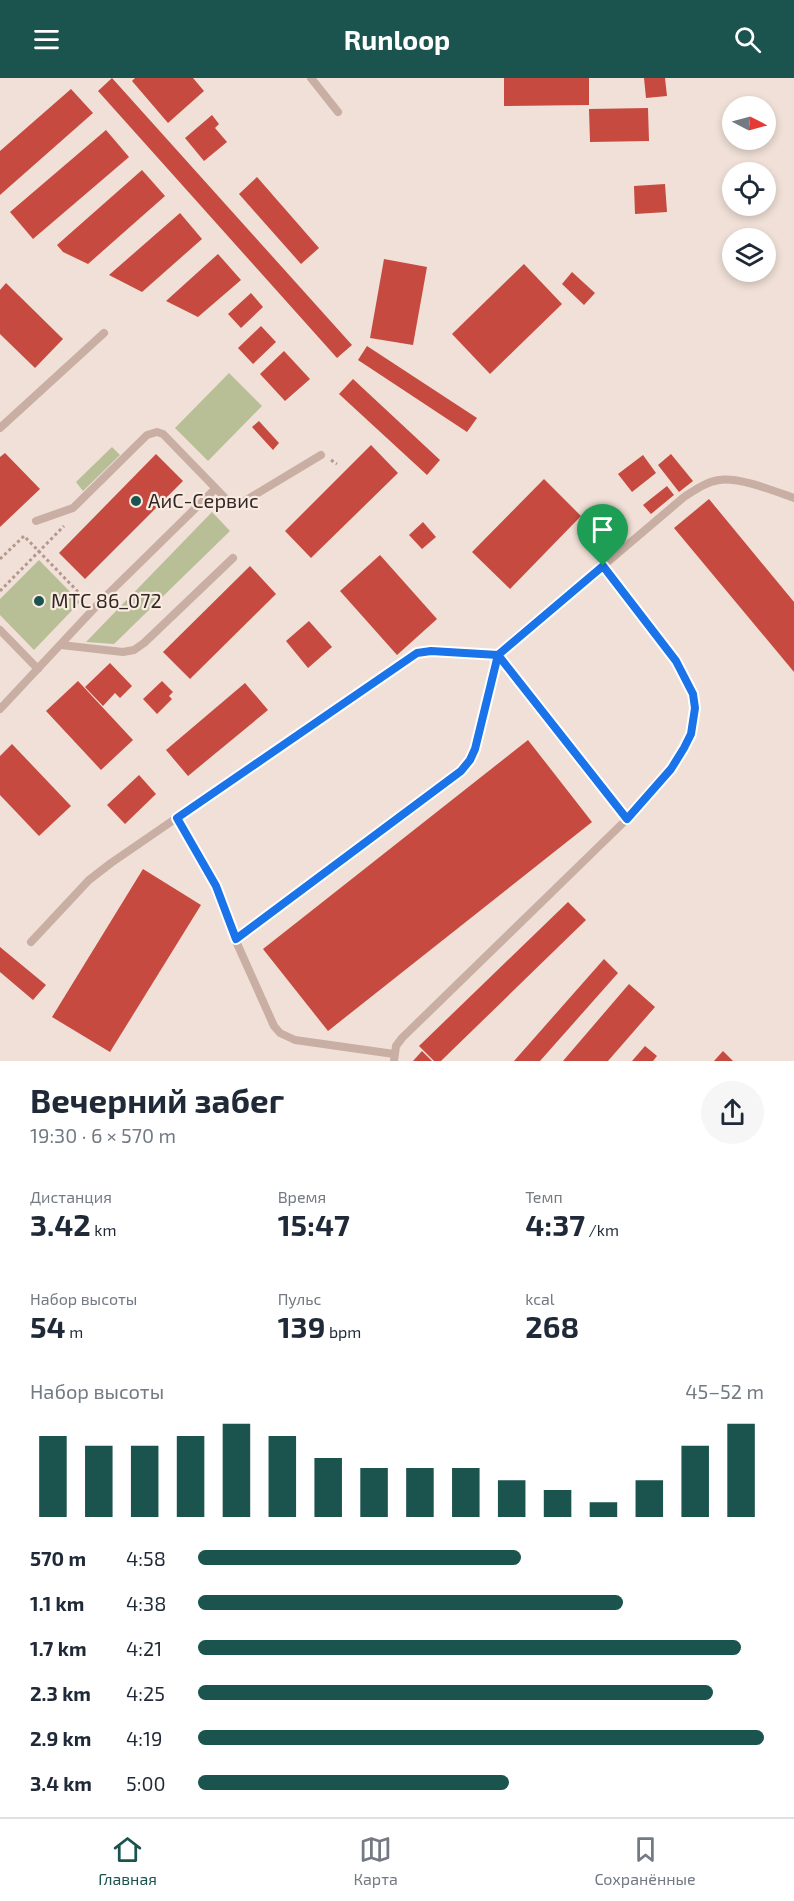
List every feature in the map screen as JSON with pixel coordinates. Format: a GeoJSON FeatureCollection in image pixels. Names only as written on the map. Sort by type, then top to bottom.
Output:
{"type":"FeatureCollection","features":[{"type":"Feature","properties":{"kind":"lane"},"geometry":{"type":"LineString","coordinates":[[311,78],[339,112]]}},
{"type":"Feature","properties":{"kind":"lane"},"geometry":{"type":"LineString","coordinates":[[0,428],[104,333]]}},
{"type":"Feature","properties":{"kind":"lane"},"geometry":{"type":"LineString","coordinates":[[36,521],[73,508],[147,435],[157,432],[163,435],[229,502],[243,502],[321,455]]}},
{"type":"Feature","properties":{"kind":"lane"},"geometry":{"type":"LineString","coordinates":[[236,939],[461,771],[475,749],[498,655],[684,497],[707,484],[720,480],[732,480],[794,498]]}},
{"type":"Feature","properties":{"kind":"lane"},"geometry":{"type":"LineString","coordinates":[[0,708],[95,608],[215,489]]}},
{"type":"Feature","properties":{"kind":"lane"},"geometry":{"type":"LineString","coordinates":[[61,645],[123,652],[134,650],[233,558]]}},
{"type":"Feature","properties":{"kind":"lane"},"geometry":{"type":"LineString","coordinates":[[177,818],[216,886],[236,939],[274,1026],[280,1033],[295,1040],[394,1058],[402,1038],[627,819],[671,769],[691,734],[695,708],[693,694],[676,661],[603,566]]}},
{"type":"Feature","properties":{"kind":"lane"},"geometry":{"type":"LineString","coordinates":[[0,630],[38,669]]}},
{"type":"Feature","properties":{"kind":"lane"},"geometry":{"type":"LineString","coordinates":[[31,942],[89,880],[417,653],[431,651],[498,655],[627,819]]}},
{"type":"Feature","properties":{"kind":"path"},"geometry":{"type":"LineString","coordinates":[[0,591],[69,520]]}},
{"type":"Feature","properties":{"kind":"path"},"geometry":{"type":"LineString","coordinates":[[0,559],[24,536],[95,608]]}},
{"type":"Feature","properties":{"kind":"green space"},"geometry":{"type":"Polygon","coordinates":[[[229,373],[262,406],[208,461],[175,428],[229,373]]]}},
{"type":"Feature","properties":{"kind":"green space"},"geometry":{"type":"Polygon","coordinates":[[[112,447],[120,455],[83,491],[76,482],[112,447]]]}},
{"type":"Feature","properties":{"kind":"green space"},"geometry":{"type":"Polygon","coordinates":[[[212,512],[230,531],[114,644],[86,642],[212,512]]]}},
{"type":"Feature","properties":{"kind":"green space"},"geometry":{"type":"Polygon","coordinates":[[[39,560],[80,602],[34,650],[0,615],[0,599],[39,560]]]}},
{"type":"Feature","properties":{"kind":"building"},"geometry":{"type":"Polygon","coordinates":[[[112,78],[352,345],[337,358],[98,91],[112,78]]]}},
{"type":"Feature","properties":{"kind":"building"},"geometry":{"type":"Polygon","coordinates":[[[135,78],[193,78],[204,91],[168,123],[132,81],[135,78]]]}},
{"type":"Feature","properties":{"kind":"building"},"geometry":{"type":"Polygon","coordinates":[[[504,78],[589,78],[589,105],[504,106],[504,78]]]}},
{"type":"Feature","properties":{"kind":"building"},"geometry":{"type":"Polygon","coordinates":[[[644,78],[665,78],[667,96],[646,98],[644,78]]]}},
{"type":"Feature","properties":{"kind":"building"},"geometry":{"type":"Polygon","coordinates":[[[71,89],[93,113],[0,195],[0,151],[71,89]]]}},
{"type":"Feature","properties":{"kind":"building"},"geometry":{"type":"Polygon","coordinates":[[[648,108],[649,141],[590,142],[589,109],[648,108]]]}},
{"type":"Feature","properties":{"kind":"building"},"geometry":{"type":"Polygon","coordinates":[[[212,115],[219,124],[215,128],[227,142],[204,161],[185,138],[212,115]]]}},
{"type":"Feature","properties":{"kind":"building"},"geometry":{"type":"Polygon","coordinates":[[[106,130],[129,157],[33,239],[10,212],[106,130]]]}},
{"type":"Feature","properties":{"kind":"building"},"geometry":{"type":"Polygon","coordinates":[[[142,170],[165,196],[88,264],[63,252],[57,245],[142,170]]]}},
{"type":"Feature","properties":{"kind":"building"},"geometry":{"type":"Polygon","coordinates":[[[257,177],[319,248],[301,264],[239,194],[257,177]]]}},
{"type":"Feature","properties":{"kind":"building"},"geometry":{"type":"Polygon","coordinates":[[[665,184],[667,212],[635,214],[634,186],[665,184]]]}},
{"type":"Feature","properties":{"kind":"building"},"geometry":{"type":"Polygon","coordinates":[[[180,213],[202,239],[142,292],[109,275],[180,213]]]}},
{"type":"Feature","properties":{"kind":"building"},"geometry":{"type":"Polygon","coordinates":[[[218,254],[241,280],[198,317],[166,301],[218,254]]]}},
{"type":"Feature","properties":{"kind":"building"},"geometry":{"type":"Polygon","coordinates":[[[384,259],[427,267],[413,345],[370,338],[384,259]]]}},
{"type":"Feature","properties":{"kind":"building"},"geometry":{"type":"Polygon","coordinates":[[[524,264],[562,304],[490,374],[452,334],[524,264]]]}},
{"type":"Feature","properties":{"kind":"building"},"geometry":{"type":"Polygon","coordinates":[[[572,272],[595,293],[584,305],[562,284],[572,272]]]}},
{"type":"Feature","properties":{"kind":"building"},"geometry":{"type":"Polygon","coordinates":[[[6,283],[63,339],[35,368],[0,334],[0,290],[6,283]]]}},
{"type":"Feature","properties":{"kind":"building"},"geometry":{"type":"Polygon","coordinates":[[[251,293],[263,307],[241,328],[228,314],[251,293]]]}},
{"type":"Feature","properties":{"kind":"building"},"geometry":{"type":"Polygon","coordinates":[[[261,326],[276,342],[253,364],[238,348],[261,326]]]}},
{"type":"Feature","properties":{"kind":"building"},"geometry":{"type":"Polygon","coordinates":[[[367,346],[477,418],[467,432],[358,360],[367,346]]]}},
{"type":"Feature","properties":{"kind":"building"},"geometry":{"type":"Polygon","coordinates":[[[284,351],[310,379],[285,401],[260,374],[284,351]]]}},
{"type":"Feature","properties":{"kind":"building"},"geometry":{"type":"Polygon","coordinates":[[[353,379],[440,460],[427,475],[339,394],[353,379]]]}},
{"type":"Feature","properties":{"kind":"building"},"geometry":{"type":"Polygon","coordinates":[[[259,421],[279,443],[273,450],[252,427],[259,421]]]}},
{"type":"Feature","properties":{"kind":"building"},"geometry":{"type":"Polygon","coordinates":[[[371,445],[398,473],[311,558],[285,531],[371,445]]]}},
{"type":"Feature","properties":{"kind":"building"},"geometry":{"type":"Polygon","coordinates":[[[5,453],[40,489],[0,527],[0,457],[5,453]]]}},
{"type":"Feature","properties":{"kind":"building","name":"АиС-Сервис"},"geometry":{"type":"Polygon","coordinates":[[[156,454],[183,481],[85,579],[59,553],[156,454]]]}},
{"type":"Feature","properties":{"kind":"building"},"geometry":{"type":"Polygon","coordinates":[[[671,454],[693,481],[679,492],[658,465],[671,454]]]}},
{"type":"Feature","properties":{"kind":"building"},"geometry":{"type":"Polygon","coordinates":[[[643,455],[656,473],[632,492],[618,474],[643,455]]]}},
{"type":"Feature","properties":{"kind":"building"},"geometry":{"type":"Polygon","coordinates":[[[544,479],[581,516],[510,589],[472,552],[544,479]]]}},
{"type":"Feature","properties":{"kind":"building"},"geometry":{"type":"Polygon","coordinates":[[[667,486],[674,495],[651,514],[643,505],[667,486]]]}},
{"type":"Feature","properties":{"kind":"building"},"geometry":{"type":"Polygon","coordinates":[[[709,499],[794,602],[794,672],[674,528],[709,499]]]}},
{"type":"Feature","properties":{"kind":"building"},"geometry":{"type":"Polygon","coordinates":[[[423,522],[436,537],[422,549],[409,535],[423,522]]]}},
{"type":"Feature","properties":{"kind":"building"},"geometry":{"type":"Polygon","coordinates":[[[380,555],[437,619],[397,655],[340,591],[380,555]]]}},
{"type":"Feature","properties":{"kind":"building"},"geometry":{"type":"Polygon","coordinates":[[[250,566],[276,594],[190,679],[163,652],[250,566]]]}},
{"type":"Feature","properties":{"kind":"building","name":"МТС 86_072"},"geometry":{"type":"Polygon","coordinates":[[[37,594],[46,604],[42,607],[33,598],[37,594]]]}},
{"type":"Feature","properties":{"kind":"building"},"geometry":{"type":"Polygon","coordinates":[[[309,621],[332,647],[308,668],[286,641],[309,621]]]}},
{"type":"Feature","properties":{"kind":"building"},"geometry":{"type":"Polygon","coordinates":[[[110,663],[132,686],[120,698],[115,693],[103,706],[85,687],[110,663]]]}},
{"type":"Feature","properties":{"kind":"building"},"geometry":{"type":"Polygon","coordinates":[[[78,681],[133,740],[101,770],[46,711],[78,681]]]}},
{"type":"Feature","properties":{"kind":"building"},"geometry":{"type":"Polygon","coordinates":[[[162,681],[173,692],[169,696],[172,699],[157,714],[143,699],[162,681]]]}},
{"type":"Feature","properties":{"kind":"building"},"geometry":{"type":"Polygon","coordinates":[[[245,683],[268,710],[188,776],[166,750],[245,683]]]}},
{"type":"Feature","properties":{"kind":"building"},"geometry":{"type":"Polygon","coordinates":[[[528,740],[592,822],[328,1031],[263,949],[528,740]]]}},
{"type":"Feature","properties":{"kind":"building"},"geometry":{"type":"Polygon","coordinates":[[[12,744],[71,806],[39,836],[0,795],[0,756],[12,744]]]}},
{"type":"Feature","properties":{"kind":"building"},"geometry":{"type":"Polygon","coordinates":[[[139,775],[156,794],[125,824],[107,805],[139,775]]]}},
{"type":"Feature","properties":{"kind":"building"},"geometry":{"type":"Polygon","coordinates":[[[143,869],[201,905],[110,1052],[52,1017],[143,869]]]}},
{"type":"Feature","properties":{"kind":"building"},"geometry":{"type":"Polygon","coordinates":[[[568,902],[586,920],[441,1061],[434,1061],[419,1046],[568,902]]]}},
{"type":"Feature","properties":{"kind":"building"},"geometry":{"type":"Polygon","coordinates":[[[0,947],[46,985],[33,1000],[0,972],[0,947]]]}},
{"type":"Feature","properties":{"kind":"building"},"geometry":{"type":"Polygon","coordinates":[[[604,959],[618,973],[540,1061],[514,1061],[604,959]]]}},
{"type":"Feature","properties":{"kind":"building"},"geometry":{"type":"Polygon","coordinates":[[[629,984],[655,1007],[608,1061],[563,1061],[629,984]]]}},
{"type":"Feature","properties":{"kind":"building"},"geometry":{"type":"Polygon","coordinates":[[[645,1046],[657,1056],[653,1061],[632,1061],[645,1046]]]}},
{"type":"Feature","properties":{"kind":"building"},"geometry":{"type":"Polygon","coordinates":[[[422,1051],[432,1061],[413,1061],[422,1051]]]}},
{"type":"Feature","properties":{"kind":"building"},"geometry":{"type":"Polygon","coordinates":[[[723,1051],[733,1061],[714,1061],[723,1051]]]}},
{"type":"Feature","properties":{"kind":"place","name":"АиС-Сервис"},"geometry":{"type":"Point","coordinates":[136,501]}},
{"type":"Feature","properties":{"kind":"place","name":"МТС 86_072"},"geometry":{"type":"Point","coordinates":[39,601]}},
{"type":"Feature","properties":{"kind":"route"},"geometry":{"type":"LineString","coordinates":[[603,566],[498,655],[431,651],[417,653],[177,818],[216,886],[236,939],[461,771],[475,749],[498,655],[627,819],[671,769],[684,748],[691,734],[695,708],[693,694],[676,661],[603,566]]}}]}
